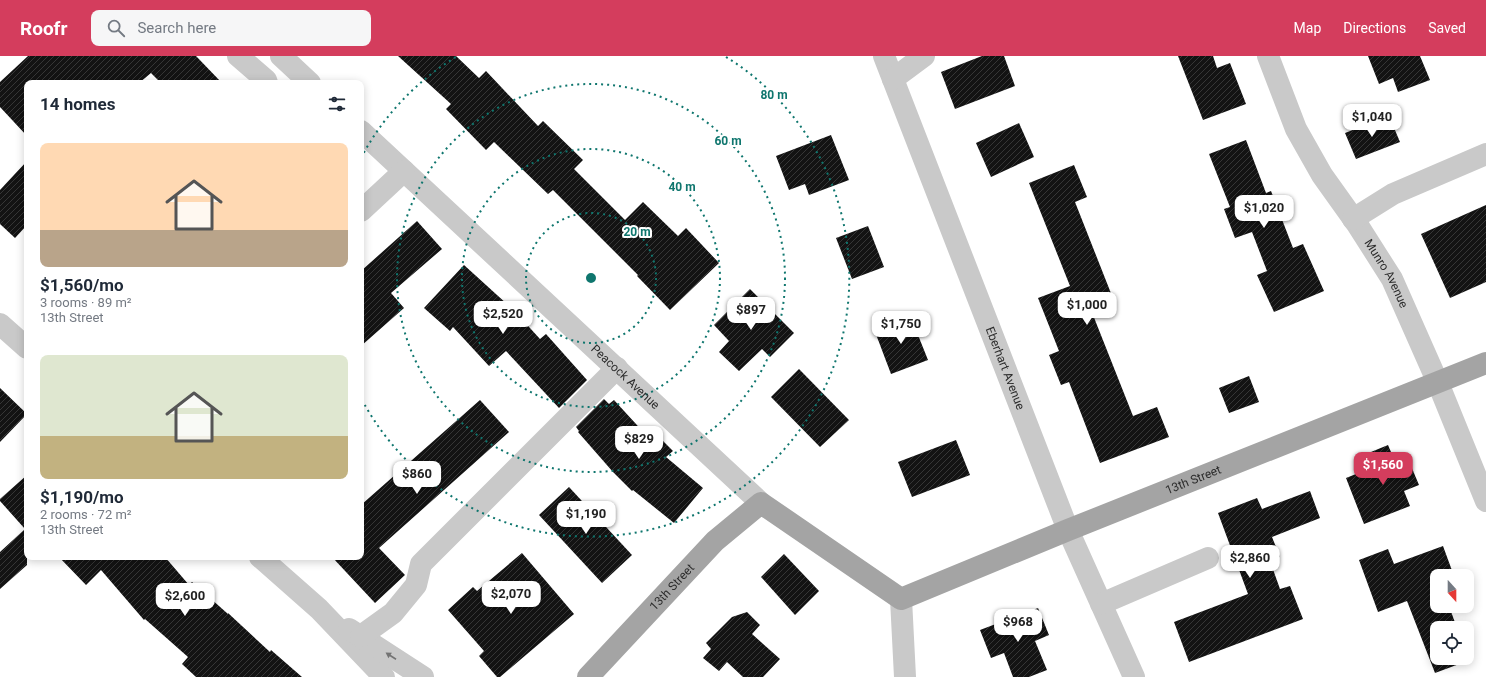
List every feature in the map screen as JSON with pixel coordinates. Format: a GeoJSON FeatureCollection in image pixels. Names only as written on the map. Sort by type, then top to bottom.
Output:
{"type":"FeatureCollection","features":[{"type":"Feature","properties":{"kind":"main road","name":"13th Street"},"geometry":{"type":"LineString","coordinates":[[901,599],[1068,530],[1486,363]]}},
{"type":"Feature","properties":{"kind":"main road","name":"13th Street"},"geometry":{"type":"LineString","coordinates":[[588,677],[715,541],[761,503]]}},
{"type":"Feature","properties":{"kind":"main road","name":"Peacock Avenue"},"geometry":{"type":"LineString","coordinates":[[761,503],[901,599]]}},
{"type":"Feature","properties":{"kind":"street"},"geometry":{"type":"LineString","coordinates":[[238,56],[266,80]]}},
{"type":"Feature","properties":{"kind":"street"},"geometry":{"type":"LineString","coordinates":[[281,56],[307,80]]}},
{"type":"Feature","properties":{"kind":"street","name":"Eberhart Avenue"},"geometry":{"type":"LineString","coordinates":[[884,56],[1068,530],[1134,677]]}},
{"type":"Feature","properties":{"kind":"street"},"geometry":{"type":"LineString","coordinates":[[893,79],[924,56]]}},
{"type":"Feature","properties":{"kind":"street","name":"Munro Avenue"},"geometry":{"type":"LineString","coordinates":[[1268,56],[1296,129],[1322,175],[1392,279],[1438,383],[1486,501]]}},
{"type":"Feature","properties":{"kind":"street","name":"Peacock Avenue"},"geometry":{"type":"LineString","coordinates":[[364,133],[761,503]]}},
{"type":"Feature","properties":{"kind":"street"},"geometry":{"type":"LineString","coordinates":[[1353,219],[1393,194],[1486,154]]}},
{"type":"Feature","properties":{"kind":"street"},"geometry":{"type":"LineString","coordinates":[[364,208],[404,170]]}},
{"type":"Feature","properties":{"kind":"street"},"geometry":{"type":"LineString","coordinates":[[0,324],[24,345]]}},
{"type":"Feature","properties":{"kind":"street"},"geometry":{"type":"LineString","coordinates":[[361,636],[393,613],[416,585],[422,564],[617,368]]}},
{"type":"Feature","properties":{"kind":"street"},"geometry":{"type":"LineString","coordinates":[[1101,604],[1208,558]]}},
{"type":"Feature","properties":{"kind":"street"},"geometry":{"type":"LineString","coordinates":[[263,560],[319,609],[384,677]]}},
{"type":"Feature","properties":{"kind":"street"},"geometry":{"type":"LineString","coordinates":[[901,599],[905,677]]}},
{"type":"Feature","properties":{"kind":"street"},"geometry":{"type":"LineString","coordinates":[[319,609],[423,677]]}},
{"type":"Feature","properties":{"kind":"building"},"geometry":{"type":"Polygon","coordinates":[[[28,56],[196,56],[219,80],[158,80],[151,73],[143,80],[24,80],[24,133],[0,107],[0,82],[28,56]]]}},
{"type":"Feature","properties":{"kind":"building"},"geometry":{"type":"Polygon","coordinates":[[[398,56],[456,56],[479,78],[486,71],[538,126],[543,121],[583,160],[574,169],[625,220],[643,202],[678,236],[686,228],[719,263],[670,310],[637,276],[638,275],[553,190],[548,194],[494,142],[486,150],[446,109],[451,104],[398,56]]]}},
{"type":"Feature","properties":{"kind":"building"},"geometry":{"type":"Polygon","coordinates":[[[982,56],[1004,56],[1015,86],[955,109],[941,72],[982,56]]]}},
{"type":"Feature","properties":{"kind":"building"},"geometry":{"type":"Polygon","coordinates":[[[1178,56],[1213,56],[1217,68],[1230,63],[1246,104],[1203,120],[1178,56]]]}},
{"type":"Feature","properties":{"kind":"building"},"geometry":{"type":"Polygon","coordinates":[[[1368,56],[1420,56],[1430,80],[1398,92],[1393,78],[1379,84],[1368,56]]]}},
{"type":"Feature","properties":{"kind":"building"},"geometry":{"type":"Polygon","coordinates":[[[1389,116],[1400,142],[1356,159],[1345,133],[1389,116]]]}},
{"type":"Feature","properties":{"kind":"building"},"geometry":{"type":"Polygon","coordinates":[[[1019,123],[1034,157],[991,177],[976,143],[1019,123]]]}},
{"type":"Feature","properties":{"kind":"building"},"geometry":{"type":"Polygon","coordinates":[[[831,135],[849,180],[809,195],[805,184],[789,190],[776,156],[831,135]]]}},
{"type":"Feature","properties":{"kind":"building"},"geometry":{"type":"Polygon","coordinates":[[[1246,140],[1266,193],[1271,191],[1293,248],[1303,244],[1324,291],[1274,312],[1257,275],[1267,271],[1252,232],[1235,238],[1224,209],[1230,207],[1209,154],[1246,140]]]}},
{"type":"Feature","properties":{"kind":"building"},"geometry":{"type":"Polygon","coordinates":[[[24,164],[24,228],[15,238],[0,224],[0,190],[24,164]]]}},
{"type":"Feature","properties":{"kind":"building"},"geometry":{"type":"Polygon","coordinates":[[[1074,165],[1087,197],[1075,202],[1116,306],[1093,315],[1133,416],[1157,407],[1169,437],[1100,463],[1069,382],[1061,385],[1049,355],[1059,351],[1038,298],[1070,286],[1029,183],[1074,165]]]}},
{"type":"Feature","properties":{"kind":"building"},"geometry":{"type":"Polygon","coordinates":[[[1486,205],[1486,282],[1450,298],[1421,234],[1486,205]]]}},
{"type":"Feature","properties":{"kind":"building"},"geometry":{"type":"Polygon","coordinates":[[[417,221],[442,249],[391,293],[404,308],[364,343],[364,268],[417,221]]]}},
{"type":"Feature","properties":{"kind":"building"},"geometry":{"type":"Polygon","coordinates":[[[868,226],[884,267],[852,279],[836,238],[868,226]]]}},
{"type":"Feature","properties":{"kind":"building"},"geometry":{"type":"Polygon","coordinates":[[[464,265],[509,305],[540,339],[546,334],[587,380],[559,408],[506,351],[489,366],[453,327],[450,331],[424,308],[464,265]]]}},
{"type":"Feature","properties":{"kind":"building"},"geometry":{"type":"Polygon","coordinates":[[[750,289],[794,333],[770,357],[762,349],[739,371],[719,352],[729,341],[714,325],[750,289]]]}},
{"type":"Feature","properties":{"kind":"building"},"geometry":{"type":"Polygon","coordinates":[[[910,315],[928,360],[891,374],[874,329],[910,315]]]}},
{"type":"Feature","properties":{"kind":"building"},"geometry":{"type":"Polygon","coordinates":[[[799,369],[849,420],[820,447],[771,397],[799,369]]]}},
{"type":"Feature","properties":{"kind":"building"},"geometry":{"type":"Polygon","coordinates":[[[1249,376],[1259,402],[1229,413],[1219,388],[1249,376]]]}},
{"type":"Feature","properties":{"kind":"building"},"geometry":{"type":"Polygon","coordinates":[[[0,388],[24,411],[24,417],[0,442],[0,388]]]}},
{"type":"Feature","properties":{"kind":"building"},"geometry":{"type":"Polygon","coordinates":[[[604,399],[609,404],[614,400],[647,436],[652,430],[673,451],[666,457],[703,488],[674,523],[633,490],[632,491],[578,432],[579,431],[576,427],[604,399]]]}},
{"type":"Feature","properties":{"kind":"building"},"geometry":{"type":"Polygon","coordinates":[[[480,400],[509,432],[379,548],[405,575],[375,603],[335,560],[364,560],[364,502],[480,400]]]}},
{"type":"Feature","properties":{"kind":"building"},"geometry":{"type":"Polygon","coordinates":[[[956,440],[970,475],[912,497],[898,462],[956,440]]]}},
{"type":"Feature","properties":{"kind":"building"},"geometry":{"type":"Polygon","coordinates":[[[1388,445],[1394,459],[1406,454],[1419,485],[1404,491],[1410,506],[1364,524],[1346,478],[1376,466],[1371,452],[1388,445]]]}},
{"type":"Feature","properties":{"kind":"building"},"geometry":{"type":"Polygon","coordinates":[[[24,478],[24,528],[0,501],[0,499],[24,478]]]}},
{"type":"Feature","properties":{"kind":"building"},"geometry":{"type":"Polygon","coordinates":[[[569,487],[632,555],[602,583],[539,515],[569,487]]]}},
{"type":"Feature","properties":{"kind":"building"},"geometry":{"type":"Polygon","coordinates":[[[1310,491],[1320,518],[1272,537],[1280,557],[1270,561],[1280,589],[1290,586],[1303,619],[1189,662],[1174,622],[1248,594],[1218,513],[1257,498],[1262,509],[1310,491]]]}},
{"type":"Feature","properties":{"kind":"building"},"geometry":{"type":"Polygon","coordinates":[[[24,530],[24,560],[27,560],[27,565],[0,589],[0,552],[24,530]]]}},
{"type":"Feature","properties":{"kind":"building"},"geometry":{"type":"Polygon","coordinates":[[[1443,546],[1451,569],[1430,569],[1430,613],[1452,613],[1454,621],[1430,621],[1430,660],[1407,601],[1378,612],[1359,560],[1388,549],[1394,564],[1443,546]]]}},
{"type":"Feature","properties":{"kind":"building"},"geometry":{"type":"Polygon","coordinates":[[[522,553],[574,614],[500,677],[497,677],[479,656],[484,651],[448,610],[473,587],[477,591],[522,553]]]}},
{"type":"Feature","properties":{"kind":"building"},"geometry":{"type":"Polygon","coordinates":[[[784,554],[819,591],[795,615],[761,577],[784,554]]]}},
{"type":"Feature","properties":{"kind":"building"},"geometry":{"type":"Polygon","coordinates":[[[62,560],[168,560],[189,585],[192,582],[270,652],[271,650],[302,677],[196,677],[182,664],[188,657],[145,619],[144,620],[101,570],[86,585],[62,560]]]}},
{"type":"Feature","properties":{"kind":"building"},"geometry":{"type":"Polygon","coordinates":[[[1038,608],[1049,635],[1035,641],[1047,670],[1029,677],[1013,677],[1004,653],[991,658],[980,630],[1038,608]]]}},
{"type":"Feature","properties":{"kind":"building"},"geometry":{"type":"Polygon","coordinates":[[[747,612],[760,625],[752,634],[780,659],[763,677],[743,677],[727,662],[719,671],[703,658],[711,649],[706,643],[732,617],[747,612]]]}},
{"type":"Feature","properties":{"kind":"building"},"geometry":{"type":"Polygon","coordinates":[[[1432,665],[1457,665],[1435,673],[1432,665]]]}}]}
